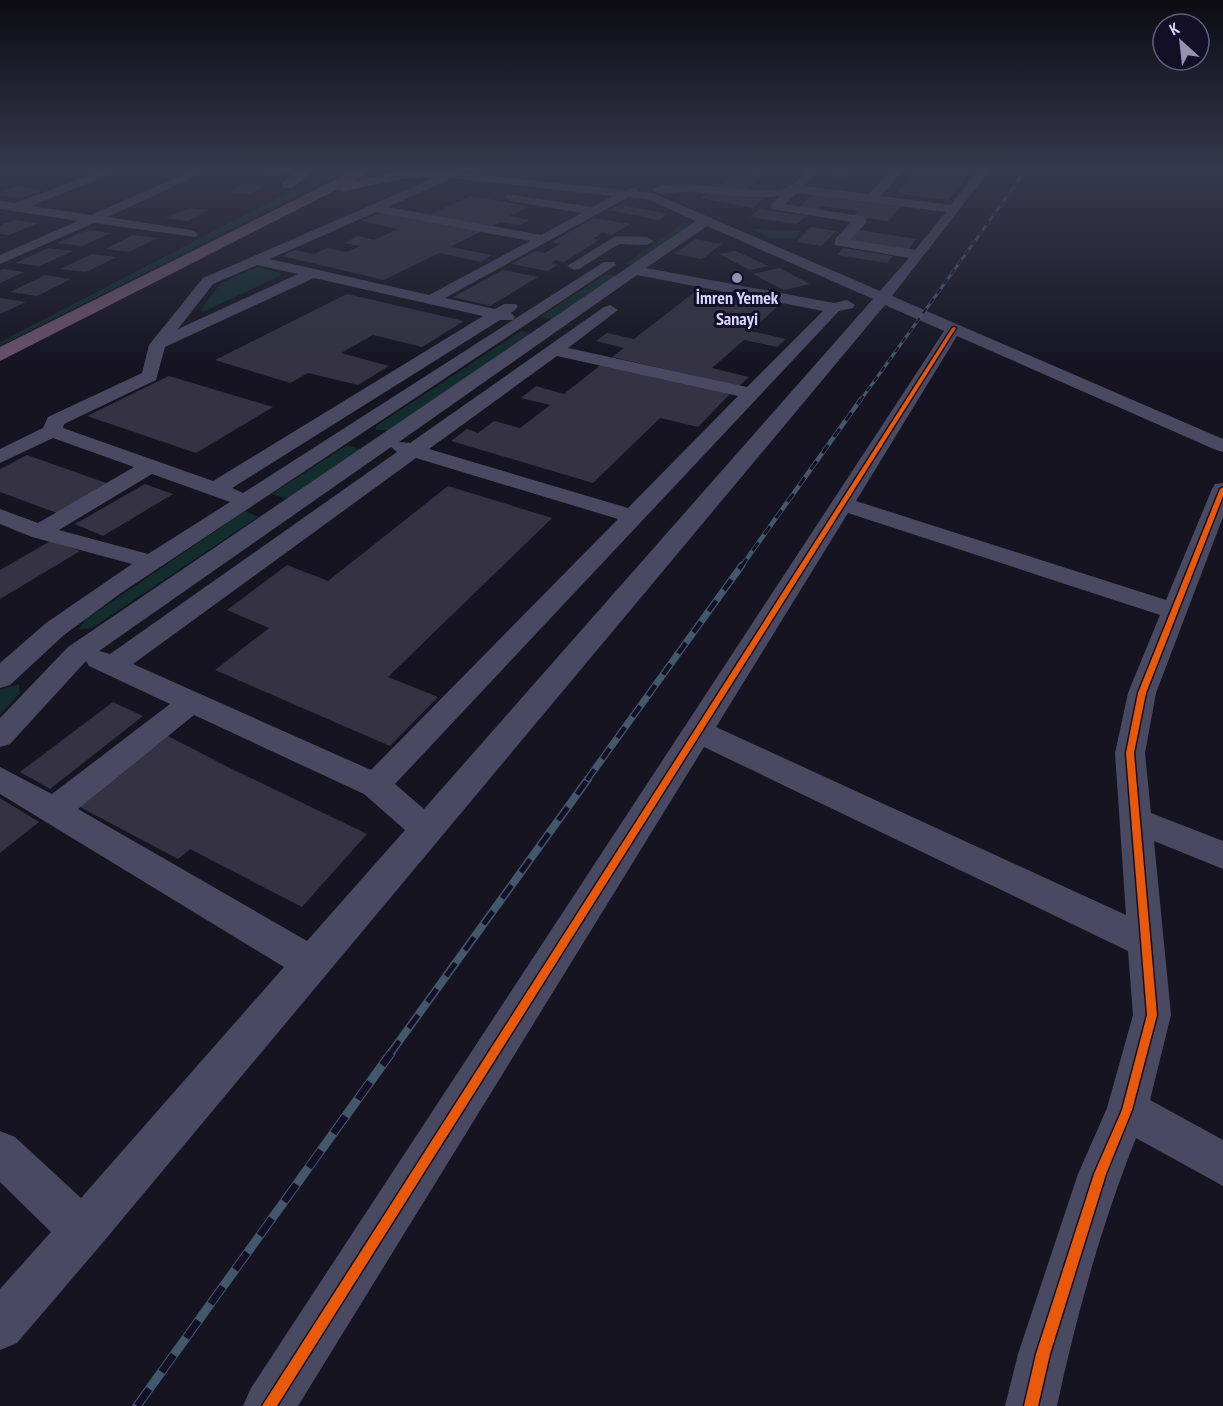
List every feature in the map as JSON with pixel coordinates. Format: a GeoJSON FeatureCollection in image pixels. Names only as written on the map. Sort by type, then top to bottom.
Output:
{"type":"FeatureCollection","features":[{"type":"Feature","properties":{"kind":"highway"},"geometry":{"type":"LineString","coordinates":[[170,245],[188,236]]}},
{"type":"Feature","properties":{"kind":"highway"},"geometry":{"type":"LineString","coordinates":[[0,355],[235,236]]}},
{"type":"Feature","properties":{"kind":"street"},"geometry":{"type":"LineString","coordinates":[[1,244],[21,236]]}},
{"type":"Feature","properties":{"kind":"street"},"geometry":{"type":"LineString","coordinates":[[0,260],[55,236]]}},
{"type":"Feature","properties":{"kind":"street"},"geometry":{"type":"LineString","coordinates":[[52,431],[55,421],[150,376],[157,345],[208,281],[310,236]]}},
{"type":"Feature","properties":{"kind":"street"},"geometry":{"type":"LineString","coordinates":[[525,236],[543,239]]}},
{"type":"Feature","properties":{"kind":"street"},"geometry":{"type":"LineString","coordinates":[[431,300],[549,236]]}},
{"type":"Feature","properties":{"kind":"street"},"geometry":{"type":"LineString","coordinates":[[6,663],[244,499],[352,432],[655,236]]}},
{"type":"Feature","properties":{"kind":"street"},"geometry":{"type":"LineString","coordinates":[[0,736],[78,653],[634,270],[667,236]]}},
{"type":"Feature","properties":{"kind":"street"},"geometry":{"type":"LineString","coordinates":[[743,236],[1223,446]]}},
{"type":"Feature","properties":{"kind":"street"},"geometry":{"type":"LineString","coordinates":[[743,236],[775,250]]}},
{"type":"Feature","properties":{"kind":"street"},"geometry":{"type":"LineString","coordinates":[[846,236],[840,242],[919,255]]}},
{"type":"Feature","properties":{"kind":"street"},"geometry":{"type":"LineString","coordinates":[[0,1326],[934,236]]}},
{"type":"Feature","properties":{"kind":"street"},"geometry":{"type":"LineString","coordinates":[[556,278],[616,240],[647,241]]}},
{"type":"Feature","properties":{"kind":"street"},"geometry":{"type":"LineString","coordinates":[[254,260],[551,327]]}},
{"type":"Feature","properties":{"kind":"street"},"geometry":{"type":"LineString","coordinates":[[634,270],[834,308],[882,297]]}},
{"type":"Feature","properties":{"kind":"street"},"geometry":{"type":"LineString","coordinates":[[157,345],[313,273]]}},
{"type":"Feature","properties":{"kind":"street"},"geometry":{"type":"LineString","coordinates":[[113,664],[659,275]]}},
{"type":"Feature","properties":{"kind":"street"},"geometry":{"type":"LineString","coordinates":[[216,489],[526,296]]}},
{"type":"Feature","properties":{"kind":"street"},"geometry":{"type":"LineString","coordinates":[[375,785],[834,308]]}},
{"type":"Feature","properties":{"kind":"street"},"geometry":{"type":"LineString","coordinates":[[269,1406],[954,328]]}},
{"type":"Feature","properties":{"kind":"street"},"geometry":{"type":"LineString","coordinates":[[555,350],[752,394]]}},
{"type":"Feature","properties":{"kind":"street"},"geometry":{"type":"LineString","coordinates":[[0,457],[52,431],[282,513]]}},
{"type":"Feature","properties":{"kind":"street"},"geometry":{"type":"LineString","coordinates":[[352,432],[632,516]]}},
{"type":"Feature","properties":{"kind":"street"},"geometry":{"type":"LineString","coordinates":[[40,532],[151,466]]}},
{"type":"Feature","properties":{"kind":"street"},"geometry":{"type":"LineString","coordinates":[[1031,1406],[1043,1354],[1093,1197],[1126,1110],[1152,1015],[1130,753],[1142,693],[1223,489]]}},
{"type":"Feature","properties":{"kind":"street"},"geometry":{"type":"LineString","coordinates":[[842,504],[1175,611]]}},
{"type":"Feature","properties":{"kind":"street"},"geometry":{"type":"LineString","coordinates":[[0,516],[40,532],[152,562]]}},
{"type":"Feature","properties":{"kind":"street"},"geometry":{"type":"LineString","coordinates":[[6,663],[78,653],[113,664],[375,785],[425,829]]}},
{"type":"Feature","properties":{"kind":"street"},"geometry":{"type":"LineString","coordinates":[[54,811],[192,701]]}},
{"type":"Feature","properties":{"kind":"street"},"geometry":{"type":"LineString","coordinates":[[697,731],[1146,942]]}},
{"type":"Feature","properties":{"kind":"street"},"geometry":{"type":"LineString","coordinates":[[0,779],[311,963]]}},
{"type":"Feature","properties":{"kind":"street"},"geometry":{"type":"LineString","coordinates":[[1135,820],[1223,855]]}},
{"type":"Feature","properties":{"kind":"street"},"geometry":{"type":"LineString","coordinates":[[1126,1110],[1223,1164]]}},
{"type":"Feature","properties":{"kind":"street"},"geometry":{"type":"LineString","coordinates":[[0,1152],[83,1231]]}},
{"type":"Feature","properties":{"kind":"green space"},"geometry":{"type":"Polygon","coordinates":[[[205,236],[219,236],[0,346],[0,342],[205,236]]]}},
{"type":"Feature","properties":{"kind":"green space"},"geometry":{"type":"Polygon","coordinates":[[[666,236],[676,236],[633,265],[625,264],[666,236]]]}},
{"type":"Feature","properties":{"kind":"green space"},"geometry":{"type":"Polygon","coordinates":[[[766,236],[797,236],[795,238],[771,238],[766,236]]]}},
{"type":"Feature","properties":{"kind":"green space"},"geometry":{"type":"Polygon","coordinates":[[[258,267],[284,274],[203,312],[200,310],[221,283],[258,267]]]}},
{"type":"Feature","properties":{"kind":"green space"},"geometry":{"type":"Polygon","coordinates":[[[606,274],[617,276],[552,319],[540,317],[606,274]]]}},
{"type":"Feature","properties":{"kind":"green space"},"geometry":{"type":"Polygon","coordinates":[[[521,331],[530,333],[391,430],[376,430],[376,426],[521,331]]]}},
{"type":"Feature","properties":{"kind":"green space"},"geometry":{"type":"Polygon","coordinates":[[[347,445],[361,449],[287,499],[272,494],[347,445]]]}},
{"type":"Feature","properties":{"kind":"green space"},"geometry":{"type":"Polygon","coordinates":[[[245,511],[258,517],[92,628],[78,630],[85,620],[245,511]]]}},
{"type":"Feature","properties":{"kind":"green space"},"geometry":{"type":"Polygon","coordinates":[[[19,684],[20,693],[0,715],[0,690],[19,684]]]}},
{"type":"Feature","properties":{"kind":"building"},"geometry":{"type":"Polygon","coordinates":[[[74,236],[105,236],[82,246],[57,243],[74,236]]]}},
{"type":"Feature","properties":{"kind":"building"},"geometry":{"type":"Polygon","coordinates":[[[132,236],[158,238],[129,252],[105,249],[132,236]]]}},
{"type":"Feature","properties":{"kind":"building"},"geometry":{"type":"Polygon","coordinates":[[[358,236],[374,240],[384,236],[473,236],[450,247],[492,255],[481,262],[439,253],[384,280],[282,256],[295,250],[314,254],[327,248],[346,252],[360,246],[344,243],[358,236]]]}},
{"type":"Feature","properties":{"kind":"building"},"geometry":{"type":"Polygon","coordinates":[[[563,236],[598,236],[593,239],[599,240],[564,262],[555,260],[551,263],[558,265],[547,271],[511,264],[535,251],[545,253],[560,244],[552,242],[563,236]]]}},
{"type":"Feature","properties":{"kind":"building"},"geometry":{"type":"Polygon","coordinates":[[[802,236],[832,236],[822,246],[796,242],[802,236]]]}},
{"type":"Feature","properties":{"kind":"building"},"geometry":{"type":"Polygon","coordinates":[[[853,236],[895,236],[916,239],[908,250],[848,241],[853,236]]]}},
{"type":"Feature","properties":{"kind":"building"},"geometry":{"type":"Polygon","coordinates":[[[695,239],[722,244],[702,259],[674,254],[695,239]]]}},
{"type":"Feature","properties":{"kind":"building"},"geometry":{"type":"Polygon","coordinates":[[[48,248],[73,251],[40,266],[15,263],[48,248]]]}},
{"type":"Feature","properties":{"kind":"building"},"geometry":{"type":"Polygon","coordinates":[[[843,248],[893,256],[887,263],[837,255],[843,248]]]}},
{"type":"Feature","properties":{"kind":"building"},"geometry":{"type":"Polygon","coordinates":[[[736,251],[768,266],[750,270],[719,254],[736,251]]]}},
{"type":"Feature","properties":{"kind":"building"},"geometry":{"type":"Polygon","coordinates":[[[92,254],[117,257],[86,272],[60,269],[92,254]]]}},
{"type":"Feature","properties":{"kind":"building"},"geometry":{"type":"Polygon","coordinates":[[[779,268],[810,284],[784,290],[753,274],[779,268]]]}},
{"type":"Feature","properties":{"kind":"building"},"geometry":{"type":"Polygon","coordinates":[[[0,270],[24,272],[0,283],[0,270]]]}},
{"type":"Feature","properties":{"kind":"building"},"geometry":{"type":"Polygon","coordinates":[[[503,270],[538,277],[490,306],[453,297],[503,270]]]}},
{"type":"Feature","properties":{"kind":"building"},"geometry":{"type":"Polygon","coordinates":[[[45,275],[71,279],[37,296],[10,292],[45,275]]]}},
{"type":"Feature","properties":{"kind":"building"},"geometry":{"type":"Polygon","coordinates":[[[697,290],[778,306],[751,331],[786,339],[777,347],[744,340],[712,368],[749,377],[739,386],[612,357],[624,348],[596,341],[607,333],[634,339],[697,290]]]}},
{"type":"Feature","properties":{"kind":"building"},"geometry":{"type":"Polygon","coordinates":[[[347,294],[464,321],[422,347],[373,335],[341,353],[389,366],[358,385],[308,373],[290,383],[215,360],[347,294]]]}},
{"type":"Feature","properties":{"kind":"building"},"geometry":{"type":"Polygon","coordinates":[[[0,298],[26,302],[0,314],[0,298]]]}},
{"type":"Feature","properties":{"kind":"building"},"geometry":{"type":"Polygon","coordinates":[[[603,363],[731,393],[698,427],[660,418],[593,483],[451,441],[467,429],[478,433],[494,421],[520,428],[550,405],[521,398],[536,386],[564,394],[603,363]]]}},
{"type":"Feature","properties":{"kind":"building"},"geometry":{"type":"Polygon","coordinates":[[[169,376],[273,407],[196,453],[87,416],[169,376]]]}},
{"type":"Feature","properties":{"kind":"building"},"geometry":{"type":"Polygon","coordinates":[[[27,455],[109,484],[57,513],[0,492],[0,469],[27,455]]]}},
{"type":"Feature","properties":{"kind":"building"},"geometry":{"type":"Polygon","coordinates":[[[145,484],[173,494],[103,536],[75,524],[145,484]]]}},
{"type":"Feature","properties":{"kind":"building"},"geometry":{"type":"Polygon","coordinates":[[[448,486],[552,518],[388,677],[438,697],[390,746],[215,670],[269,628],[227,610],[287,565],[328,581],[448,486]]]}},
{"type":"Feature","properties":{"kind":"building"},"geometry":{"type":"Polygon","coordinates":[[[52,540],[80,551],[0,599],[0,570],[52,540]]]}},
{"type":"Feature","properties":{"kind":"building"},"geometry":{"type":"Polygon","coordinates":[[[113,702],[143,716],[50,789],[20,772],[113,702]]]}},
{"type":"Feature","properties":{"kind":"building"},"geometry":{"type":"Polygon","coordinates":[[[164,734],[367,834],[302,907],[190,849],[178,859],[78,806],[164,734]]]}},
{"type":"Feature","properties":{"kind":"building"},"geometry":{"type":"Polygon","coordinates":[[[0,798],[39,822],[0,853],[0,798]]]}},
{"type":"Feature","properties":{"kind":"railway"},"geometry":{"type":"LineString","coordinates":[[860,401],[979,236]]}},
{"type":"Feature","properties":{"kind":"railway"},"geometry":{"type":"LineString","coordinates":[[741,567],[861,399]]}},
{"type":"Feature","properties":{"kind":"railway"},"geometry":{"type":"LineString","coordinates":[[587,780],[742,565]]}},
{"type":"Feature","properties":{"kind":"railway"},"geometry":{"type":"LineString","coordinates":[[390,1054],[588,779]]}},
{"type":"Feature","properties":{"kind":"railway"},"geometry":{"type":"LineString","coordinates":[[137,1406],[391,1053]]}},
{"type":"Feature","properties":{"kind":"cycle path"},"geometry":{"type":"LineString","coordinates":[[269,1406],[954,328]]}},
{"type":"Feature","properties":{"kind":"cycle path"},"geometry":{"type":"LineString","coordinates":[[1031,1406],[1043,1354],[1100,1174],[1127,1110],[1152,1015],[1130,753],[1142,693],[1223,489]]}},
{"type":"Feature","properties":{"kind":"place","name":"İmren Yemek Sanayi"},"geometry":{"type":"Point","coordinates":[737,278]}}]}
